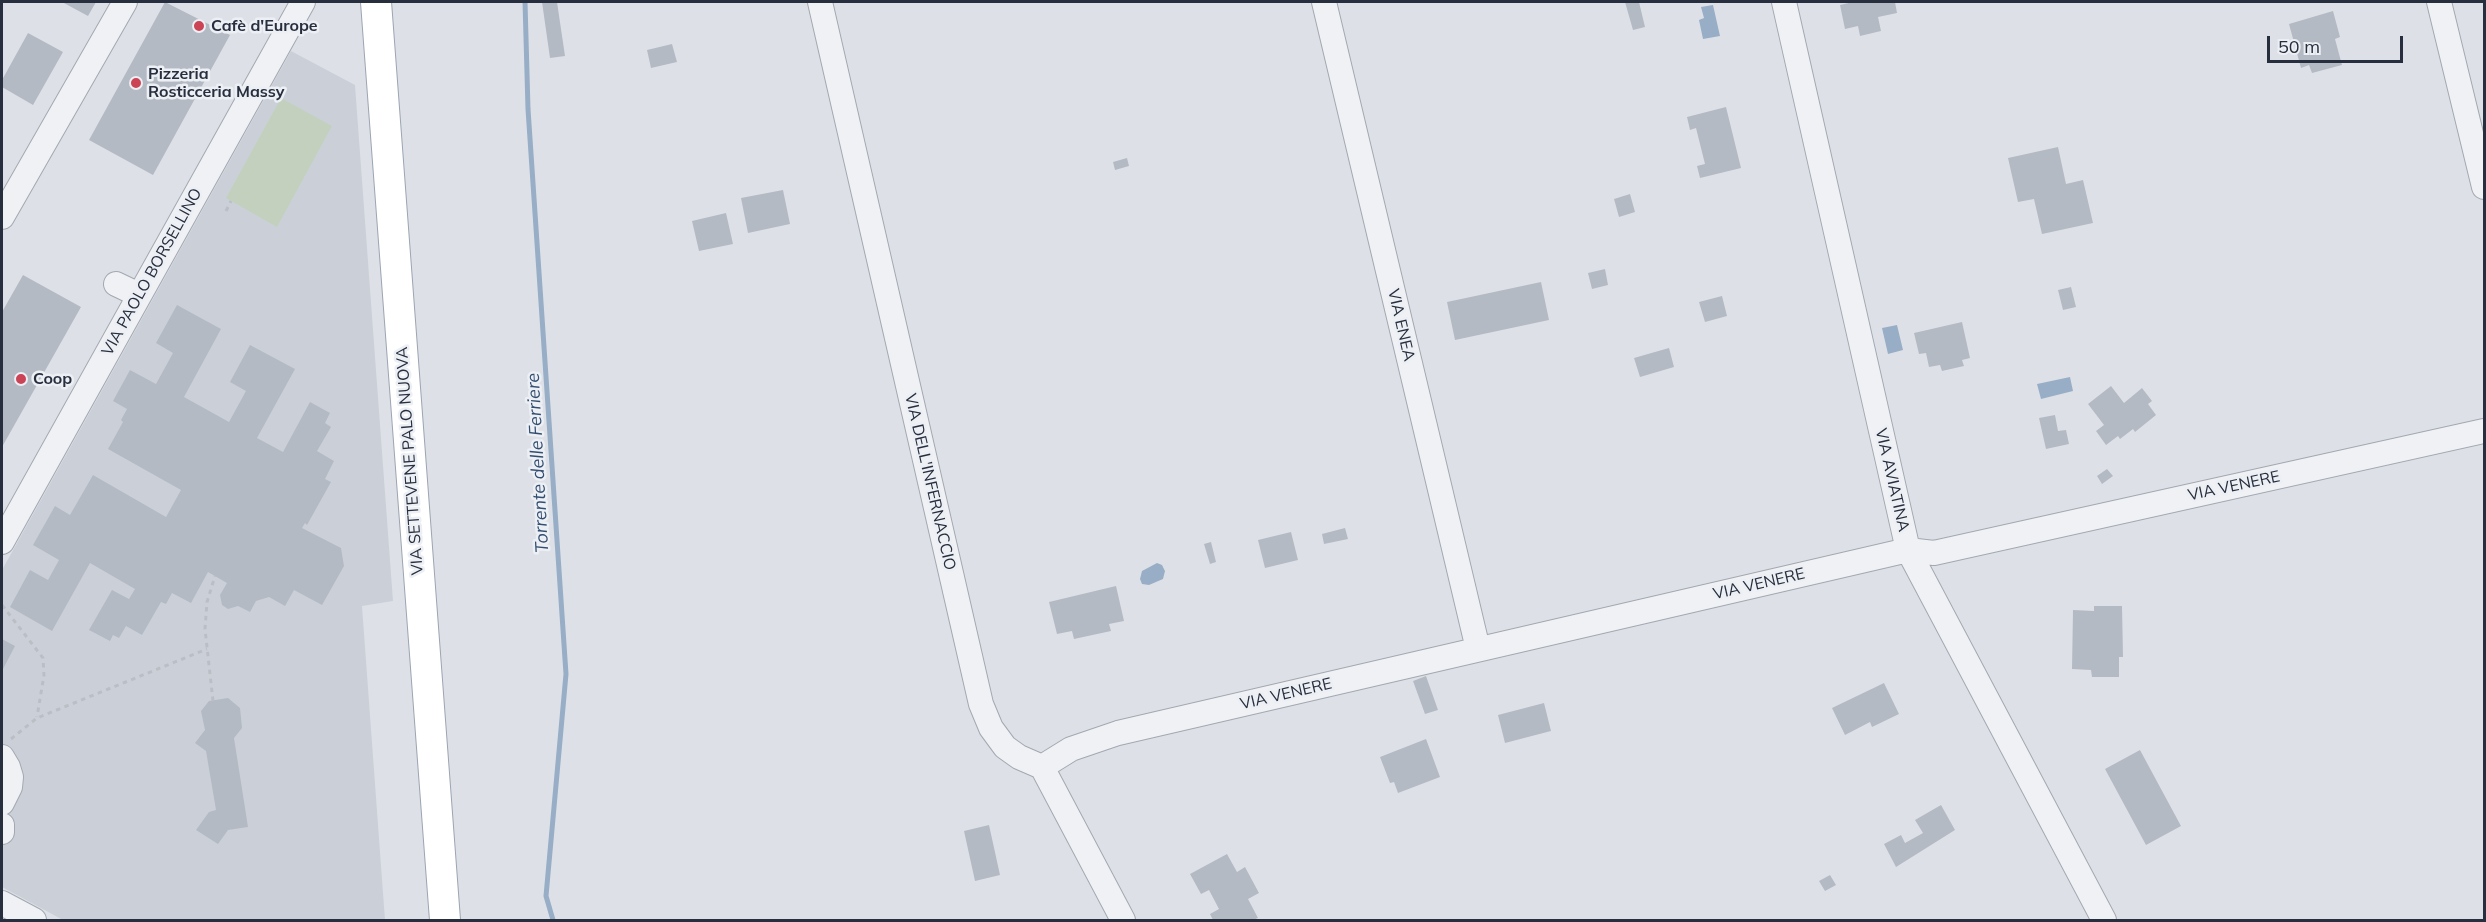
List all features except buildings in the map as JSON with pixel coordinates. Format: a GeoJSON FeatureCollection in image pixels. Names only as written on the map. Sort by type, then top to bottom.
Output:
{"type":"FeatureCollection","features":[{"type":"Feature","properties":{"kind":"main road","name":"VIA SETTEVENE PALO NUOVA"},"geometry":{"type":"LineString","coordinates":[[373,3],[445,921]]}},
{"type":"Feature","properties":{"kind":"street"},"geometry":{"type":"LineString","coordinates":[[2,217],[125,2]]}},
{"type":"Feature","properties":{"kind":"street","name":"VIA PAOLO BORSELLINO"},"geometry":{"type":"LineString","coordinates":[[2,542],[303,2]]}},
{"type":"Feature","properties":{"kind":"street","name":"VIA DELL'INFERNACCIO"},"geometry":{"type":"LineString","coordinates":[[820,2],[981,704],[991,728],[1005,747],[1019,757],[1042,767]]}},
{"type":"Feature","properties":{"kind":"street","name":"VIA ENEA"},"geometry":{"type":"LineString","coordinates":[[1324,2],[1478,649]]}},
{"type":"Feature","properties":{"kind":"street","name":"VIA AVIATINA"},"geometry":{"type":"LineString","coordinates":[[1784,2],[1908,550],[2104,921]]}},
{"type":"Feature","properties":{"kind":"street"},"geometry":{"type":"LineString","coordinates":[[2439,2],[2484,187]]}},
{"type":"Feature","properties":{"kind":"street"},"geometry":{"type":"LineString","coordinates":[[116,284],[139,294]]}},
{"type":"Feature","properties":{"kind":"street","name":"VIA VENERE"},"geometry":{"type":"LineString","coordinates":[[1042,767],[1071,749],[1108,735],[1908,550],[1934,553],[2484,431]]}},
{"type":"Feature","properties":{"kind":"street"},"geometry":{"type":"LineString","coordinates":[[2,803],[7,797],[11,777],[6,748]]}},
{"type":"Feature","properties":{"kind":"street"},"geometry":{"type":"LineString","coordinates":[[1042,767],[1123,921]]}},
{"type":"Feature","properties":{"kind":"street"},"geometry":{"type":"LineString","coordinates":[[2,825],[2,832]]}},
{"type":"Feature","properties":{"kind":"street"},"geometry":{"type":"LineString","coordinates":[[2,903],[34,921]]}},
{"type":"Feature","properties":{"kind":"path"},"geometry":{"type":"LineString","coordinates":[[226,211],[231,201]]}},
{"type":"Feature","properties":{"kind":"path"},"geometry":{"type":"LineString","coordinates":[[213,701],[205,629],[207,602],[215,576]]}},
{"type":"Feature","properties":{"kind":"path"},"geometry":{"type":"LineString","coordinates":[[2,605],[43,657],[44,675],[37,718]]}},
{"type":"Feature","properties":{"kind":"path"},"geometry":{"type":"LineString","coordinates":[[6,748],[37,718],[207,649]]}},
{"type":"Feature","properties":{"kind":"shaded area"},"geometry":{"type":"Polygon","coordinates":[[[291,51],[355,85],[393,601],[362,606],[385,920],[63,920],[2,887],[2,570],[291,51]]]}},
{"type":"Feature","properties":{"kind":"green space"},"geometry":{"type":"Polygon","coordinates":[[[281,98],[332,126],[277,227],[226,198],[281,98]]]}},
{"type":"Feature","properties":{"kind":"water"},"geometry":{"type":"Polygon","coordinates":[[[1713,5],[1720,36],[1703,39],[1699,20],[1704,18],[1701,7],[1713,5]]]}},
{"type":"Feature","properties":{"kind":"water"},"geometry":{"type":"Polygon","coordinates":[[[1897,325],[1903,350],[1888,354],[1882,328],[1897,325]]]}},
{"type":"Feature","properties":{"kind":"water"},"geometry":{"type":"Polygon","coordinates":[[[2070,377],[2073,391],[2041,399],[2037,384],[2070,377]]]}},
{"type":"Feature","properties":{"kind":"water"},"geometry":{"type":"Polygon","coordinates":[[[1157,563],[1162,565],[1165,571],[1163,579],[1149,585],[1142,584],[1140,579],[1142,571],[1157,563]]]}},
{"type":"Feature","properties":{"kind":"waterway","name":"Torrente delle Ferriere"},"geometry":{"type":"LineString","coordinates":[[525,2],[528,109],[566,674],[546,896],[553,920]]}},
{"type":"Feature","properties":{"kind":"place","name":"Cafè d'Europe"},"geometry":{"type":"Point","coordinates":[199,26]}},
{"type":"Feature","properties":{"kind":"place","name":"Pizzeria Rosticceria Massy"},"geometry":{"type":"Point","coordinates":[136,83]}},
{"type":"Feature","properties":{"kind":"place","name":"Coop"},"geometry":{"type":"Point","coordinates":[21,379]}}]}
